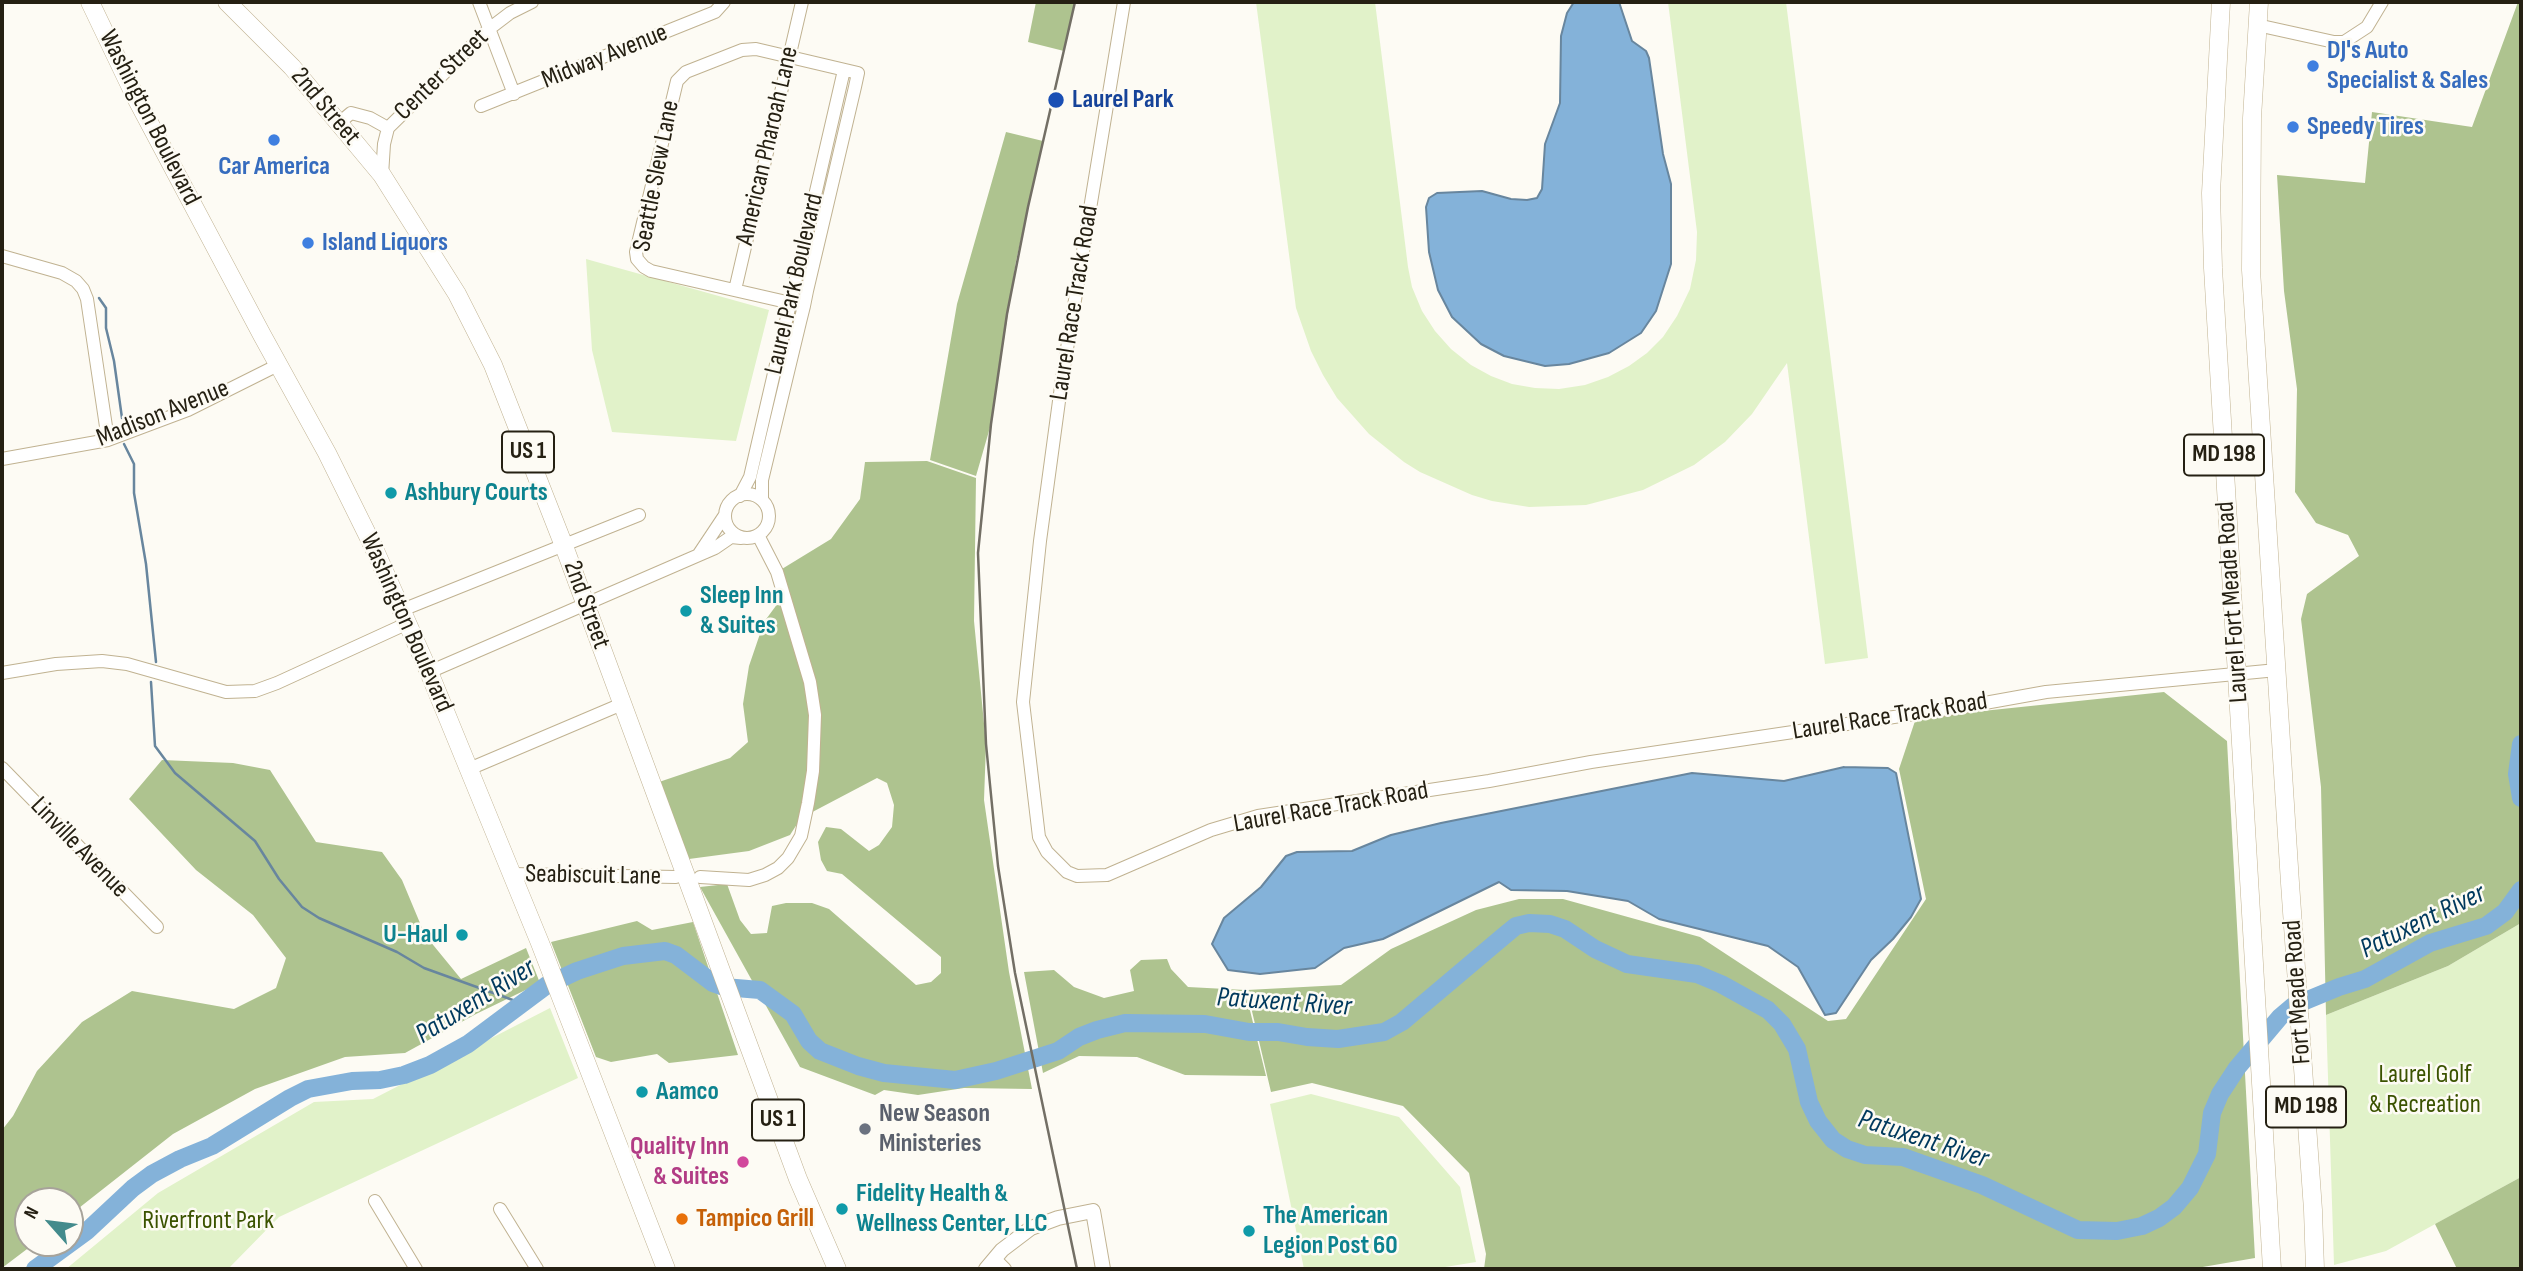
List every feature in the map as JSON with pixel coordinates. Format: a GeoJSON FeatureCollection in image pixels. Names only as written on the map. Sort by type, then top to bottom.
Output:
{"type":"FeatureCollection","features":[{"type":"Feature","properties":{"kind":"main road","name":"Washington Boulevard"},"geometry":{"type":"LineString","coordinates":[[90,2],[135,96],[327,453],[405,617],[540,943],[666,1269]]}},
{"type":"Feature","properties":{"kind":"main road"},"geometry":{"type":"LineString","coordinates":[[99,2],[100,24]]}},
{"type":"Feature","properties":{"kind":"main road","name":"2nd Street"},"geometry":{"type":"LineString","coordinates":[[227,2],[292,67],[382,176],[428,246],[476,329],[493,365],[564,546],[799,1179],[837,1269]]}},
{"type":"Feature","properties":{"kind":"main road","name":"Laurel Fort Meade Road"},"geometry":{"type":"LineString","coordinates":[[2221,2],[2213,139],[2213,256],[2252,909]]}},
{"type":"Feature","properties":{"kind":"main road","name":"Laurel Fort Meade Road"},"geometry":{"type":"LineString","coordinates":[[2259,2],[2252,118],[2251,270],[2290,883]]}},
{"type":"Feature","properties":{"kind":"main road","name":"Fort Meade Road"},"geometry":{"type":"LineString","coordinates":[[2290,883],[2314,1210],[2315,1269]]}},
{"type":"Feature","properties":{"kind":"main road","name":"Fort Meade Road"},"geometry":{"type":"LineString","coordinates":[[2252,909],[2272,1269]]}},
{"type":"Feature","properties":{"kind":"street"},"geometry":{"type":"LineString","coordinates":[[479,2],[514,94]]}},
{"type":"Feature","properties":{"kind":"street","name":"Center Street"},"geometry":{"type":"LineString","coordinates":[[382,176],[388,128],[489,29],[510,13],[532,2]]}},
{"type":"Feature","properties":{"kind":"street","name":"Midway Avenue"},"geometry":{"type":"LineString","coordinates":[[481,106],[715,12],[724,2]]}},
{"type":"Feature","properties":{"kind":"street","name":"American Pharoah Lane"},"geometry":{"type":"LineString","coordinates":[[735,290],[802,2]]}},
{"type":"Feature","properties":{"kind":"street","name":"Laurel Race Track Road"},"geometry":{"type":"LineString","coordinates":[[1125,2],[1061,388],[1040,541],[1023,702],[1039,837],[1047,852],[1067,872],[1077,876],[1107,875],[1211,830],[1258,816],[2046,692],[2277,670]]}},
{"type":"Feature","properties":{"kind":"street"},"geometry":{"type":"LineString","coordinates":[[2257,24],[2334,42],[2344,41],[2354,38],[2367,27],[2382,2]]}},
{"type":"Feature","properties":{"kind":"street","name":"Seattle Slew Lane"},"geometry":{"type":"LineString","coordinates":[[789,56],[756,49],[742,50],[686,72],[677,81],[636,252],[639,263],[651,271],[804,306]]}},
{"type":"Feature","properties":{"kind":"street"},"geometry":{"type":"LineString","coordinates":[[789,56],[844,70]]}},
{"type":"Feature","properties":{"kind":"street","name":"Laurel Park Boulevard"},"geometry":{"type":"LineString","coordinates":[[699,554],[725,515],[730,502],[740,496],[750,477],[844,70],[858,73],[762,480],[762,500],[767,506],[769,520],[758,535]]}},
{"type":"Feature","properties":{"kind":"street","name":"Center Street"},"geometry":{"type":"LineString","coordinates":[[339,123],[351,113],[370,118],[388,128]]}},
{"type":"Feature","properties":{"kind":"street"},"geometry":{"type":"LineString","coordinates":[[4,261],[48,268],[76,281],[87,299],[108,440]]}},
{"type":"Feature","properties":{"kind":"street","name":"Madison Avenue"},"geometry":{"type":"LineString","coordinates":[[2,459],[108,440],[188,410],[278,365]]}},
{"type":"Feature","properties":{"kind":"street"},"geometry":{"type":"LineString","coordinates":[[740,496],[750,495],[762,500]]}},
{"type":"Feature","properties":{"kind":"street"},"geometry":{"type":"LineString","coordinates":[[2,673],[55,664],[102,662],[127,664],[226,692],[239,692],[277,683],[405,617],[639,515]]}},
{"type":"Feature","properties":{"kind":"street"},"geometry":{"type":"LineString","coordinates":[[725,515],[729,529],[741,538]]}},
{"type":"Feature","properties":{"kind":"street"},"geometry":{"type":"LineString","coordinates":[[429,672],[715,548],[731,537],[748,538],[758,535]]}},
{"type":"Feature","properties":{"kind":"street","name":"Seabiscuit Lane"},"geometry":{"type":"LineString","coordinates":[[700,877],[749,880],[778,868],[788,858],[801,835],[808,803],[813,771],[815,715],[810,682],[777,572],[758,535]]}},
{"type":"Feature","properties":{"kind":"street"},"geometry":{"type":"LineString","coordinates":[[469,769],[622,704]]}},
{"type":"Feature","properties":{"kind":"street","name":"Linville Avenue"},"geometry":{"type":"LineString","coordinates":[[2,768],[157,928]]}},
{"type":"Feature","properties":{"kind":"street","name":"Seabiscuit Lane"},"geometry":{"type":"LineString","coordinates":[[511,874],[676,877]]}},
{"type":"Feature","properties":{"kind":"street"},"geometry":{"type":"LineString","coordinates":[[375,1201],[416,1269]]}},
{"type":"Feature","properties":{"kind":"street"},"geometry":{"type":"LineString","coordinates":[[500,1209],[537,1269]]}},
{"type":"Feature","properties":{"kind":"street"},"geometry":{"type":"LineString","coordinates":[[995,1266],[1012,1241],[1031,1228],[1093,1211],[1103,1269]]}},
{"type":"Feature","properties":{"kind":"green space"},"geometry":{"type":"Polygon","coordinates":[[[1036,2],[1075,2],[1064,51],[1028,42],[1036,2]]]}},
{"type":"Feature","properties":{"kind":"green space"},"geometry":{"type":"Polygon","coordinates":[[[1256,2],[1375,2],[1408,267],[1412,287],[1422,311],[1451,349],[1471,365],[1512,384],[1559,389],[1585,385],[1608,377],[1647,353],[1663,337],[1690,289],[1696,260],[1697,232],[1668,2],[1786,2],[1868,658],[1825,664],[1787,363],[1752,414],[1725,442],[1694,465],[1643,490],[1586,505],[1529,507],[1472,495],[1420,472],[1369,434],[1337,398],[1323,375],[1311,351],[1296,308],[1256,2]]]}},
{"type":"Feature","properties":{"kind":"green space"},"geometry":{"type":"Polygon","coordinates":[[[2518,2],[2521,2],[2521,923],[2448,966],[2326,1015],[2321,787],[2301,619],[2307,594],[2359,556],[2348,535],[2316,523],[2295,492],[2297,389],[2284,291],[2277,175],[2365,183],[2372,112],[2472,127],[2518,2]]]}},
{"type":"Feature","properties":{"kind":"green space"},"geometry":{"type":"Polygon","coordinates":[[[1006,132],[1043,141],[1016,261],[991,424],[976,476],[930,460],[957,304],[1006,132]]]}},
{"type":"Feature","properties":{"kind":"green space"},"geometry":{"type":"Polygon","coordinates":[[[586,259],[769,310],[736,441],[612,432],[592,350],[586,259]]]}},
{"type":"Feature","properties":{"kind":"green space"},"geometry":{"type":"Polygon","coordinates":[[[927,461],[976,478],[974,621],[986,744],[984,800],[1009,972],[1032,1089],[964,1088],[918,1095],[884,1090],[875,1095],[800,1067],[700,887],[727,884],[740,920],[751,934],[767,933],[772,906],[812,903],[829,909],[916,985],[931,982],[941,973],[941,957],[842,874],[827,871],[821,860],[818,842],[826,827],[841,829],[869,851],[879,845],[892,827],[894,805],[887,783],[877,778],[801,818],[790,835],[749,851],[689,859],[659,782],[730,758],[748,742],[743,704],[749,666],[764,622],[778,603],[777,572],[831,539],[860,499],[865,462],[927,461]]]}},
{"type":"Feature","properties":{"kind":"green space"},"geometry":{"type":"Polygon","coordinates":[[[2164,692],[2227,741],[2255,1258],[2191,1269],[1484,1269],[1486,1254],[1469,1173],[1403,1106],[1312,1083],[1271,1092],[1247,990],[1341,985],[1391,949],[1476,910],[1519,899],[1563,899],[1700,937],[1828,1021],[1846,1019],[1926,899],[1899,769],[1916,718],[2164,692]]]}},
{"type":"Feature","properties":{"kind":"green space"},"geometry":{"type":"Polygon","coordinates":[[[162,760],[233,763],[270,770],[316,842],[382,852],[402,880],[425,935],[461,979],[526,948],[540,983],[405,1053],[345,1057],[255,1089],[173,1134],[84,1204],[84,1187],[14,1187],[14,1257],[17,1257],[2,1268],[2,1130],[13,1116],[37,1071],[82,1022],[132,991],[234,1009],[276,988],[286,958],[253,915],[196,870],[129,799],[162,760]]]}},
{"type":"Feature","properties":{"kind":"green space"},"geometry":{"type":"Polygon","coordinates":[[[637,921],[652,930],[693,922],[738,1055],[669,1063],[657,1054],[611,1062],[596,1057],[551,942],[637,921]]]}},
{"type":"Feature","properties":{"kind":"green space","name":"Laurel Golf & Recreation"},"geometry":{"type":"Polygon","coordinates":[[[2521,923],[2521,1177],[2386,1251],[2334,1265],[2326,1015],[2448,966],[2521,923]]]}},
{"type":"Feature","properties":{"kind":"green space"},"geometry":{"type":"Polygon","coordinates":[[[1167,959],[1171,969],[1188,987],[1245,990],[1266,1076],[1185,1075],[1137,1057],[1079,1056],[1043,1073],[1024,972],[1054,970],[1074,987],[1104,998],[1134,991],[1130,970],[1141,960],[1167,959]]]}},
{"type":"Feature","properties":{"kind":"green space","name":"Riverfront Park"},"geometry":{"type":"Polygon","coordinates":[[[550,1008],[578,1078],[279,1217],[228,1269],[66,1269],[84,1257],[84,1254],[158,1193],[314,1102],[373,1099],[550,1008]]]}},
{"type":"Feature","properties":{"kind":"green space"},"geometry":{"type":"Polygon","coordinates":[[[1311,1094],[1399,1117],[1460,1187],[1476,1262],[1433,1269],[1304,1269],[1270,1104],[1311,1094]]]}},
{"type":"Feature","properties":{"kind":"green space"},"geometry":{"type":"Polygon","coordinates":[[[2521,1177],[2521,1269],[2457,1269],[2435,1224],[2521,1177]]]}},
{"type":"Feature","properties":{"kind":"water"},"geometry":{"type":"Polygon","coordinates":[[[1574,2],[1619,2],[1632,41],[1646,51],[1649,58],[1663,154],[1671,184],[1671,264],[1656,311],[1641,333],[1609,353],[1569,364],[1545,366],[1504,356],[1481,344],[1452,317],[1438,290],[1429,252],[1426,207],[1429,198],[1437,193],[1482,191],[1511,199],[1537,198],[1542,189],[1545,144],[1560,103],[1561,36],[1567,13],[1574,2]]]}},
{"type":"Feature","properties":{"kind":"water"},"geometry":{"type":"Polygon","coordinates":[[[1844,767],[1888,768],[1896,773],[1921,899],[1911,917],[1893,939],[1871,960],[1836,1013],[1825,1015],[1798,967],[1768,946],[1659,919],[1628,901],[1567,891],[1511,890],[1499,882],[1383,939],[1344,948],[1315,968],[1260,974],[1228,970],[1212,944],[1224,918],[1261,887],[1286,856],[1297,852],[1352,851],[1391,835],[1441,823],[1692,773],[1784,781],[1844,767]]]}},
{"type":"Feature","properties":{"kind":"waterway"},"geometry":{"type":"LineString","coordinates":[[99,298],[106,308],[106,328],[114,361],[122,418]]}},
{"type":"Feature","properties":{"kind":"waterway"},"geometry":{"type":"LineString","coordinates":[[124,444],[134,464],[134,493],[146,564],[156,662]]}},
{"type":"Feature","properties":{"kind":"waterway"},"geometry":{"type":"LineString","coordinates":[[151,682],[155,746],[175,773],[255,841],[279,879],[302,907],[319,918],[397,952],[424,968],[521,1003]]}},
{"type":"Feature","properties":{"kind":"waterway","name":"Patuxent River"},"geometry":{"type":"LineString","coordinates":[[2521,744],[2517,774],[2521,798]]}},
{"type":"Feature","properties":{"kind":"waterway","name":"Patuxent River"},"geometry":{"type":"LineString","coordinates":[[35,1269],[87,1231],[152,1174],[212,1146],[290,1098],[308,1089],[352,1081],[380,1080],[404,1075],[430,1065],[468,1044],[547,985],[577,971],[623,956],[665,951],[676,955],[713,983],[724,987],[760,990],[793,1014],[809,1041],[820,1051],[858,1066],[884,1073],[955,1080],[996,1071],[1058,1051],[1079,1037],[1125,1023],[1205,1024],[1249,1032],[1278,1032],[1338,1039],[1384,1032],[1402,1022],[1516,926],[1529,923],[1550,924],[1565,929],[1595,949],[1627,964],[1697,974],[1768,1010],[1782,1024],[1797,1049],[1809,1102],[1818,1121],[1833,1140],[1847,1149],[1865,1155],[1903,1157],[1982,1185],[2078,1230],[2117,1231],[2142,1226],[2159,1218],[2174,1207],[2190,1188],[2207,1154],[2212,1113],[2220,1094],[2237,1068],[2280,1017],[2293,1006],[2365,979],[2430,943],[2486,926],[2505,912],[2521,890]]}},
{"type":"Feature","properties":{"kind":"railway"},"geometry":{"type":"LineString","coordinates":[[1075,2],[1028,207],[1007,314],[991,424],[978,553],[986,744],[998,866],[1015,973],[1077,1269]]}},
{"type":"Feature","properties":{"kind":"place","name":"DJ's Auto Specialist & Sales"},"geometry":{"type":"Point","coordinates":[2313,66]}},
{"type":"Feature","properties":{"kind":"place","name":"Laurel Park"},"geometry":{"type":"Point","coordinates":[1056,100]}},
{"type":"Feature","properties":{"kind":"place","name":"Speedy Tires"},"geometry":{"type":"Point","coordinates":[2293,127]}},
{"type":"Feature","properties":{"kind":"place","name":"Car America"},"geometry":{"type":"Point","coordinates":[274,140]}},
{"type":"Feature","properties":{"kind":"place","name":"Island Liquors"},"geometry":{"type":"Point","coordinates":[308,243]}},
{"type":"Feature","properties":{"kind":"place","name":"Ashbury Courts"},"geometry":{"type":"Point","coordinates":[391,493]}},
{"type":"Feature","properties":{"kind":"place","name":"Sleep Inn & Suites"},"geometry":{"type":"Point","coordinates":[686,611]}},
{"type":"Feature","properties":{"kind":"place","name":"U-Haul"},"geometry":{"type":"Point","coordinates":[462,935]}},
{"type":"Feature","properties":{"kind":"place","name":"Aamco"},"geometry":{"type":"Point","coordinates":[642,1092]}},
{"type":"Feature","properties":{"kind":"place","name":"New Season Ministeries"},"geometry":{"type":"Point","coordinates":[865,1129]}},
{"type":"Feature","properties":{"kind":"place","name":"Quality Inn & Suites"},"geometry":{"type":"Point","coordinates":[743,1162]}},
{"type":"Feature","properties":{"kind":"place","name":"Fidelity Health & Wellness Center, LLC"},"geometry":{"type":"Point","coordinates":[842,1209]}},
{"type":"Feature","properties":{"kind":"place","name":"Tampico Grill"},"geometry":{"type":"Point","coordinates":[682,1219]}},
{"type":"Feature","properties":{"kind":"place","name":"The American Legion Post 60"},"geometry":{"type":"Point","coordinates":[1249,1231]}}]}
